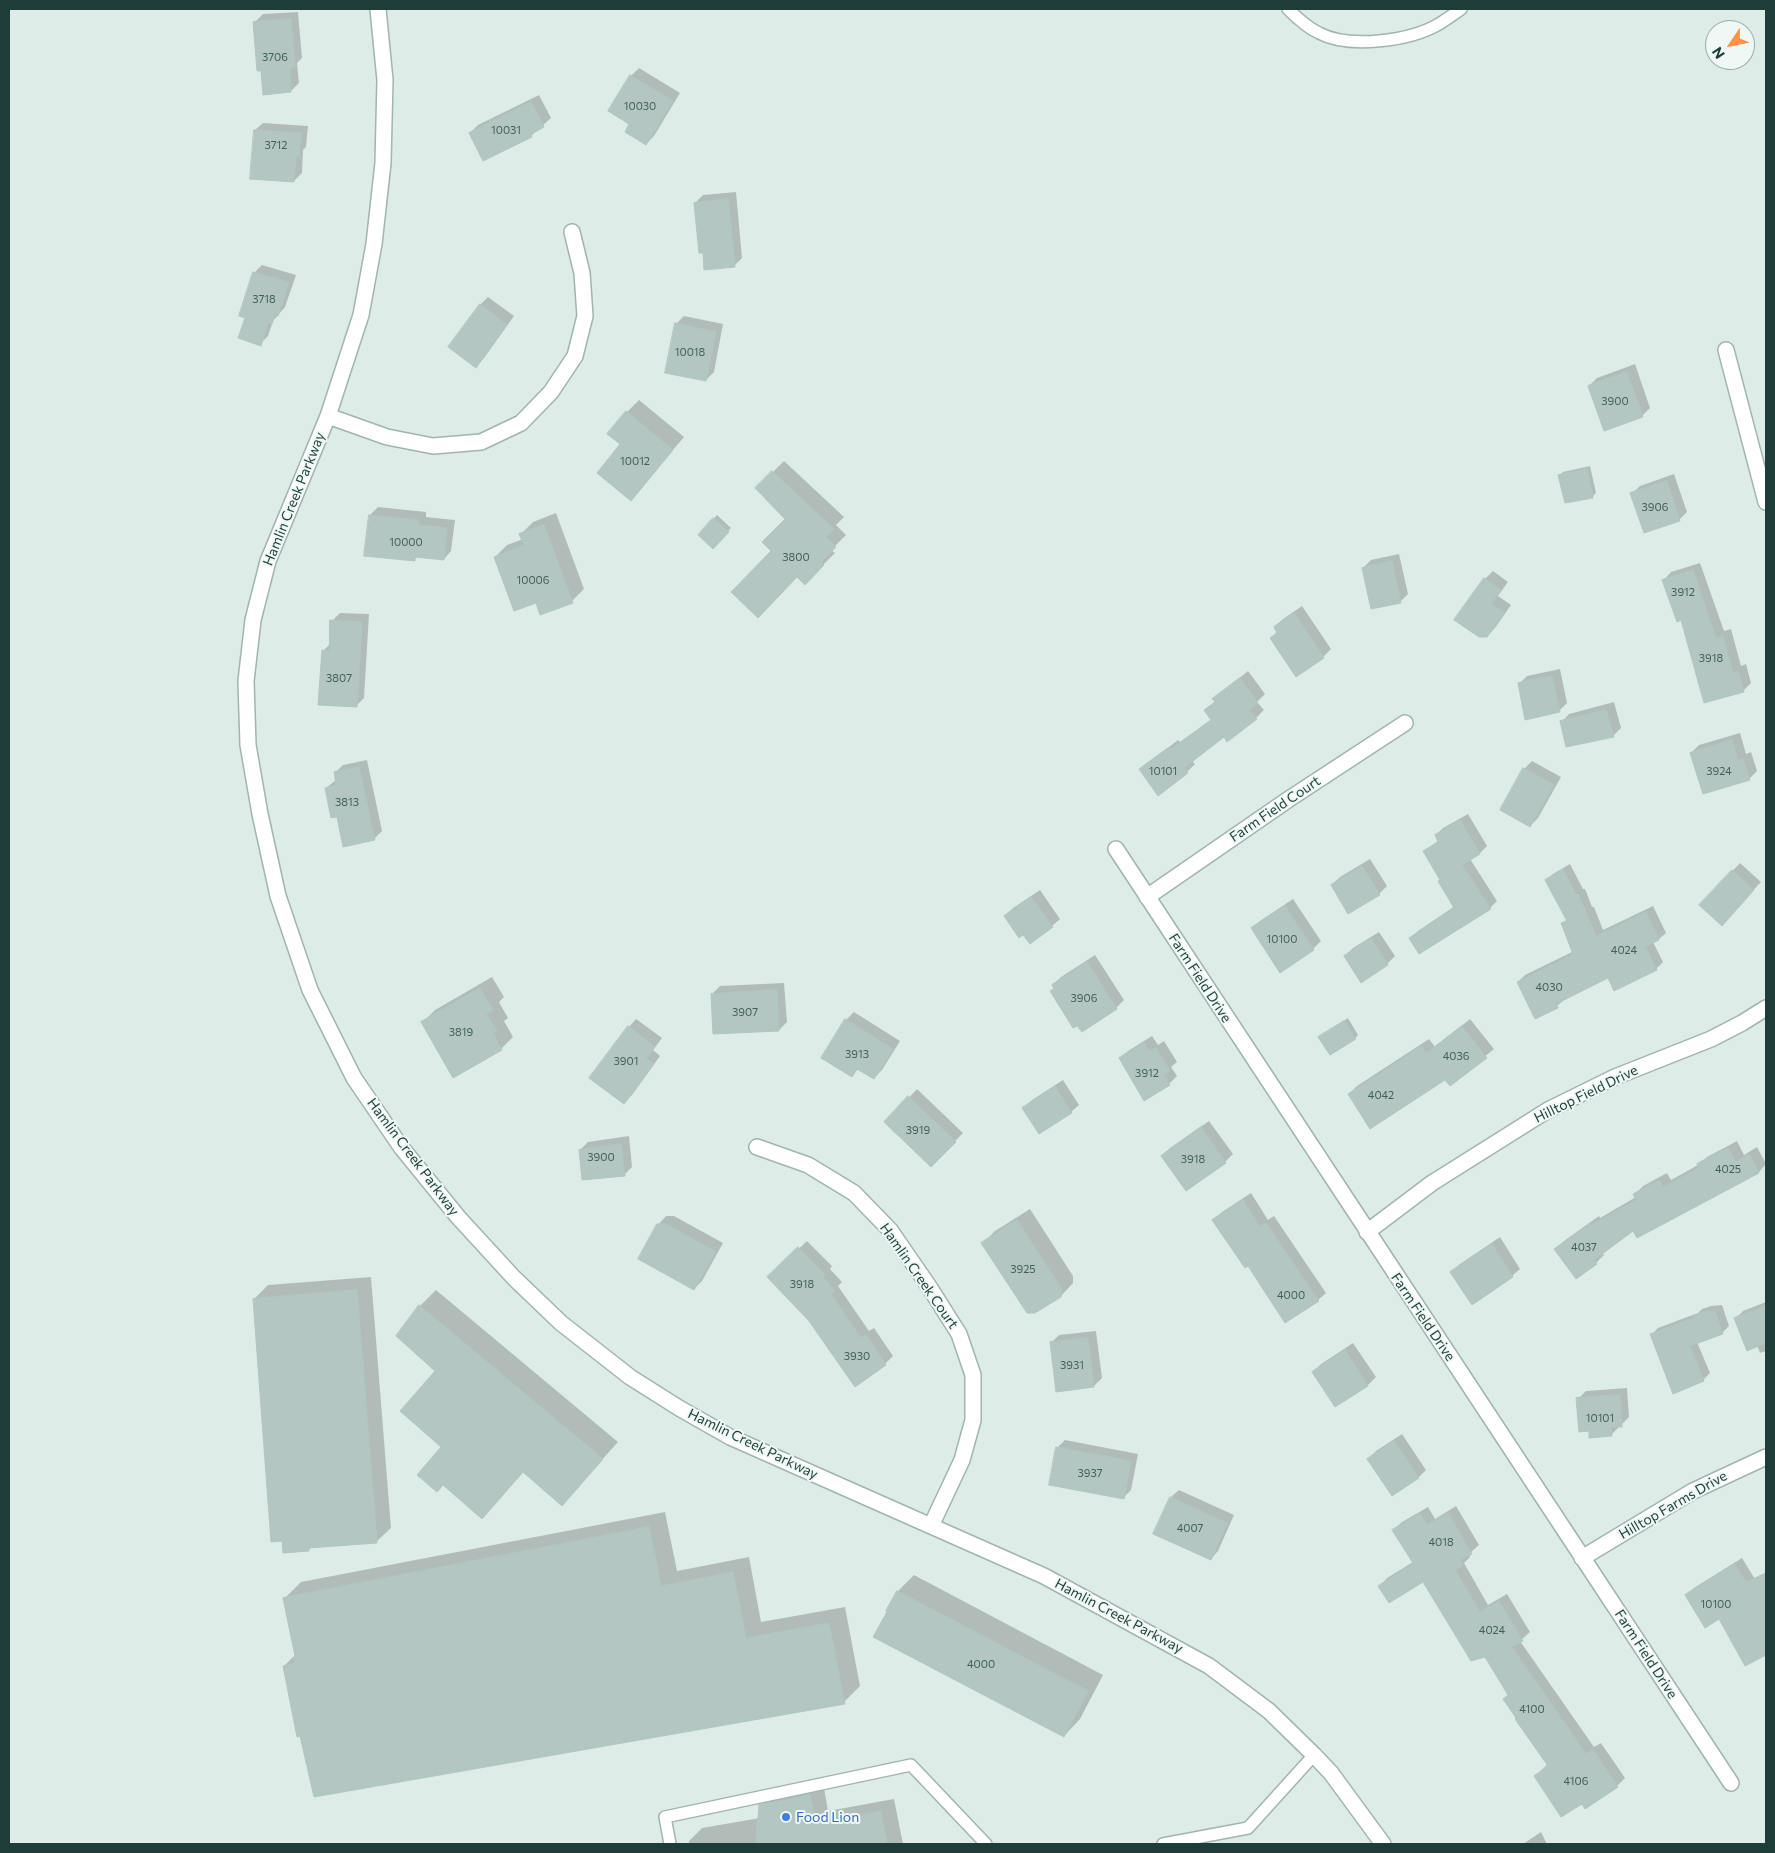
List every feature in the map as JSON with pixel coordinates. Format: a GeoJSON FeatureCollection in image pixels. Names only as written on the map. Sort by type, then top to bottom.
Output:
{"type":"FeatureCollection","features":[{"type":"Feature","properties":{"kind":"street","name":"Hamlin Creek Parkway"},"geometry":{"type":"LineString","coordinates":[[378,9],[384,89],[383,163],[374,244],[361,315],[328,416],[268,560],[253,620],[246,681],[248,745],[260,814],[278,896],[310,990],[354,1078],[407,1154],[458,1217],[514,1278],[561,1323],[630,1377],[679,1408],[730,1436],[1044,1576],[1193,1656],[1269,1711],[1314,1755],[1331,1773],[1383,1844]]}},
{"type":"Feature","properties":{"kind":"street"},"geometry":{"type":"LineString","coordinates":[[328,416],[387,437],[434,446],[482,442],[521,423],[551,392],[575,356],[585,316],[582,273],[572,232]]}},
{"type":"Feature","properties":{"kind":"street"},"geometry":{"type":"LineString","coordinates":[[1726,350],[1766,502]]}},
{"type":"Feature","properties":{"kind":"street","name":"Farm Field Court"},"geometry":{"type":"LineString","coordinates":[[1147,897],[1289,799],[1405,723]]}},
{"type":"Feature","properties":{"kind":"street","name":"Farm Field Drive"},"geometry":{"type":"LineString","coordinates":[[1116,849],[1731,1783]]}},
{"type":"Feature","properties":{"kind":"street","name":"Hilltop Field Drive"},"geometry":{"type":"LineString","coordinates":[[1367,1232],[1432,1183],[1548,1110],[1615,1077],[1710,1039],[1742,1024],[1766,1008]]}},
{"type":"Feature","properties":{"kind":"street","name":"Hamlin Creek Court"},"geometry":{"type":"LineString","coordinates":[[758,1147],[808,1165],[854,1193],[890,1230],[959,1334],[973,1375],[973,1420],[962,1460],[931,1526]]}},
{"type":"Feature","properties":{"kind":"street","name":"Hilltop Farms Drive"},"geometry":{"type":"LineString","coordinates":[[1582,1558],[1693,1491],[1766,1457]]}},
{"type":"Feature","properties":{"kind":"lane"},"geometry":{"type":"LineString","coordinates":[[1288,9],[1319,33],[1336,38],[1367,42],[1403,38],[1438,25],[1461,9]]}},
{"type":"Feature","properties":{"kind":"lane"},"geometry":{"type":"LineString","coordinates":[[1163,1844],[1248,1828],[1314,1755]]}},
{"type":"Feature","properties":{"kind":"lane"},"geometry":{"type":"LineString","coordinates":[[670,1844],[665,1818],[911,1765],[986,1844]]}},
{"type":"Feature","properties":{"kind":"building"},"geometry":{"type":"Polygon","coordinates":[[[291,19],[295,67],[290,67],[291,92],[263,95],[261,71],[257,71],[253,22],[291,19]]]}},
{"type":"Feature","properties":{"kind":"building"},"geometry":{"type":"Polygon","coordinates":[[[630,75],[673,101],[646,145],[625,132],[629,124],[608,111],[630,75]]]}},
{"type":"Feature","properties":{"kind":"building"},"geometry":{"type":"Polygon","coordinates":[[[531,102],[544,127],[531,134],[532,137],[483,161],[469,133],[531,102]]]}},
{"type":"Feature","properties":{"kind":"building"},"geometry":{"type":"Polygon","coordinates":[[[254,130],[301,133],[299,157],[296,156],[294,182],[250,179],[254,130]]]}},
{"type":"Feature","properties":{"kind":"building"},"geometry":{"type":"Polygon","coordinates":[[[728,199],[735,267],[704,270],[703,253],[699,253],[694,203],[728,199]]]}},
{"type":"Feature","properties":{"kind":"building"},"geometry":{"type":"Polygon","coordinates":[[[253,272],[289,282],[278,316],[275,315],[272,324],[268,322],[261,346],[238,338],[245,318],[239,316],[253,272]]]}},
{"type":"Feature","properties":{"kind":"building"},"geometry":{"type":"Polygon","coordinates":[[[480,304],[507,325],[476,368],[448,347],[480,304]]]}},
{"type":"Feature","properties":{"kind":"building"},"geometry":{"type":"Polygon","coordinates":[[[675,323],[716,332],[706,381],[665,373],[675,323]]]}},
{"type":"Feature","properties":{"kind":"building"},"geometry":{"type":"Polygon","coordinates":[[[1627,372],[1643,417],[1604,431],[1588,386],[1627,372]]]}},
{"type":"Feature","properties":{"kind":"building"},"geometry":{"type":"Polygon","coordinates":[[[626,411],[673,450],[631,501],[597,473],[620,444],[607,434],[626,411]]]}},
{"type":"Feature","properties":{"kind":"building"},"geometry":{"type":"Polygon","coordinates":[[[1587,469],[1593,498],[1565,503],[1558,475],[1587,469]]]}},
{"type":"Feature","properties":{"kind":"building"},"geometry":{"type":"Polygon","coordinates":[[[772,471],[834,529],[826,537],[836,547],[821,562],[824,565],[805,585],[797,577],[758,618],[731,592],[771,551],[762,542],[785,519],[755,488],[772,471]]]}},
{"type":"Feature","properties":{"kind":"building"},"geometry":{"type":"Polygon","coordinates":[[[1667,481],[1680,521],[1644,533],[1630,493],[1667,481]]]}},
{"type":"Feature","properties":{"kind":"building"},"geometry":{"type":"Polygon","coordinates":[[[369,515],[419,520],[419,525],[447,528],[444,560],[415,557],[415,561],[364,556],[369,515]]]}},
{"type":"Feature","properties":{"kind":"building"},"geometry":{"type":"Polygon","coordinates":[[[713,518],[729,532],[713,549],[698,535],[713,518]]]}},
{"type":"Feature","properties":{"kind":"building"},"geometry":{"type":"Polygon","coordinates":[[[544,525],[573,603],[540,615],[536,603],[514,611],[494,557],[524,545],[519,534],[544,525]]]}},
{"type":"Feature","properties":{"kind":"building"},"geometry":{"type":"Polygon","coordinates":[[[1392,561],[1401,603],[1371,609],[1362,568],[1392,561]]]}},
{"type":"Feature","properties":{"kind":"building"},"geometry":{"type":"Polygon","coordinates":[[[1693,570],[1716,638],[1723,636],[1733,673],[1738,671],[1744,692],[1704,703],[1681,620],[1677,622],[1662,580],[1693,570]]]}},
{"type":"Feature","properties":{"kind":"building"},"geometry":{"type":"Polygon","coordinates":[[[1484,578],[1501,590],[1491,604],[1505,613],[1487,637],[1479,637],[1454,620],[1484,578]]]}},
{"type":"Feature","properties":{"kind":"building"},"geometry":{"type":"Polygon","coordinates":[[[1294,613],[1324,658],[1296,677],[1270,638],[1277,633],[1274,627],[1294,613]]]}},
{"type":"Feature","properties":{"kind":"building"},"geometry":{"type":"Polygon","coordinates":[[[330,620],[362,622],[357,707],[318,705],[322,650],[329,651],[330,620]]]}},
{"type":"Feature","properties":{"kind":"building"},"geometry":{"type":"Polygon","coordinates":[[[1552,676],[1560,712],[1525,720],[1518,683],[1552,676]]]}},
{"type":"Feature","properties":{"kind":"building"},"geometry":{"type":"Polygon","coordinates":[[[1240,678],[1258,703],[1249,710],[1257,719],[1227,742],[1224,737],[1184,768],[1188,773],[1158,796],[1139,769],[1211,720],[1204,710],[1215,702],[1212,699],[1240,678]]]}},
{"type":"Feature","properties":{"kind":"building"},"geometry":{"type":"Polygon","coordinates":[[[1606,710],[1614,737],[1566,747],[1560,721],[1606,710]]]}},
{"type":"Feature","properties":{"kind":"building"},"geometry":{"type":"Polygon","coordinates":[[[1732,740],[1738,761],[1743,759],[1750,780],[1703,794],[1690,753],[1732,740]]]}},
{"type":"Feature","properties":{"kind":"building"},"geometry":{"type":"Polygon","coordinates":[[[359,767],[375,840],[343,847],[337,817],[331,818],[325,788],[336,785],[334,772],[359,767]]]}},
{"type":"Feature","properties":{"kind":"building"},"geometry":{"type":"Polygon","coordinates":[[[1523,768],[1554,785],[1530,827],[1500,810],[1523,768]]]}},
{"type":"Feature","properties":{"kind":"building"},"geometry":{"type":"Polygon","coordinates":[[[1460,820],[1480,854],[1462,865],[1491,909],[1419,954],[1409,938],[1454,908],[1423,851],[1438,842],[1435,835],[1460,820]]]}},
{"type":"Feature","properties":{"kind":"building"},"geometry":{"type":"Polygon","coordinates":[[[1362,866],[1380,895],[1348,914],[1331,885],[1362,866]]]}},
{"type":"Feature","properties":{"kind":"building"},"geometry":{"type":"Polygon","coordinates":[[[1563,870],[1576,895],[1578,894],[1596,936],[1646,912],[1659,940],[1645,947],[1657,970],[1614,991],[1608,978],[1556,1004],[1558,1008],[1535,1019],[1517,982],[1573,954],[1561,923],[1567,921],[1545,880],[1563,870]]]}},
{"type":"Feature","properties":{"kind":"building"},"geometry":{"type":"Polygon","coordinates":[[[1732,870],[1754,890],[1722,926],[1699,905],[1732,870]]]}},
{"type":"Feature","properties":{"kind":"building"},"geometry":{"type":"Polygon","coordinates":[[[1031,897],[1053,927],[1030,944],[1023,935],[1019,938],[1004,916],[1031,897]]]}},
{"type":"Feature","properties":{"kind":"building"},"geometry":{"type":"Polygon","coordinates":[[[1285,906],[1314,950],[1280,973],[1251,928],[1285,906]]]}},
{"type":"Feature","properties":{"kind":"building"},"geometry":{"type":"Polygon","coordinates":[[[1371,938],[1388,965],[1361,983],[1344,956],[1371,938]]]}},
{"type":"Feature","properties":{"kind":"building"},"geometry":{"type":"Polygon","coordinates":[[[1087,962],[1117,1009],[1082,1032],[1077,1026],[1073,1028],[1050,991],[1054,989],[1052,985],[1087,962]]]}},
{"type":"Feature","properties":{"kind":"building"},"geometry":{"type":"Polygon","coordinates":[[[480,988],[493,1010],[486,1014],[497,1031],[493,1033],[502,1050],[453,1078],[421,1022],[480,988]]]}},
{"type":"Feature","properties":{"kind":"building"},"geometry":{"type":"Polygon","coordinates":[[[777,990],[779,1031],[713,1034],[711,994],[777,990]]]}},
{"type":"Feature","properties":{"kind":"building"},"geometry":{"type":"Polygon","coordinates":[[[845,1019],[893,1049],[874,1079],[857,1069],[852,1077],[821,1058],[845,1019]]]}},
{"type":"Feature","properties":{"kind":"building"},"geometry":{"type":"Polygon","coordinates":[[[1344,1021],[1356,1039],[1330,1055],[1318,1037],[1344,1021]]]}},
{"type":"Feature","properties":{"kind":"building"},"geometry":{"type":"Polygon","coordinates":[[[628,1026],[655,1047],[646,1058],[654,1064],[624,1104],[589,1078],[628,1026]]]}},
{"type":"Feature","properties":{"kind":"building"},"geometry":{"type":"Polygon","coordinates":[[[1462,1026],[1487,1058],[1450,1086],[1445,1080],[1370,1129],[1348,1094],[1421,1046],[1426,1053],[1462,1026]]]}},
{"type":"Feature","properties":{"kind":"building"},"geometry":{"type":"Polygon","coordinates":[[[1144,1043],[1149,1051],[1156,1048],[1170,1071],[1163,1075],[1170,1085],[1144,1101],[1119,1058],[1144,1043]]]}},
{"type":"Feature","properties":{"kind":"building"},"geometry":{"type":"Polygon","coordinates":[[[1055,1087],[1072,1113],[1039,1134],[1022,1108],[1055,1087]]]}},
{"type":"Feature","properties":{"kind":"building"},"geometry":{"type":"Polygon","coordinates":[[[908,1096],[956,1142],[931,1167],[884,1122],[908,1096]]]}},
{"type":"Feature","properties":{"kind":"building"},"geometry":{"type":"Polygon","coordinates":[[[1201,1127],[1226,1163],[1186,1191],[1161,1156],[1201,1127]]]}},
{"type":"Feature","properties":{"kind":"building"},"geometry":{"type":"Polygon","coordinates":[[[621,1144],[625,1176],[582,1180],[579,1150],[621,1144]]]}},
{"type":"Feature","properties":{"kind":"building"},"geometry":{"type":"Polygon","coordinates":[[[1728,1148],[1736,1162],[1749,1154],[1759,1173],[1637,1238],[1633,1231],[1594,1260],[1597,1264],[1576,1279],[1554,1249],[1590,1223],[1591,1225],[1636,1200],[1633,1194],[1659,1180],[1663,1187],[1699,1168],[1697,1164],[1728,1148]]]}},
{"type":"Feature","properties":{"kind":"building"},"geometry":{"type":"Polygon","coordinates":[[[1243,1200],[1260,1227],[1266,1223],[1319,1301],[1285,1323],[1248,1266],[1245,1268],[1212,1220],[1243,1200]]]}},
{"type":"Feature","properties":{"kind":"building"},"geometry":{"type":"Polygon","coordinates":[[[1017,1220],[1061,1288],[1061,1297],[1035,1313],[1027,1313],[981,1243],[1017,1220]]]}},
{"type":"Feature","properties":{"kind":"building"},"geometry":{"type":"Polygon","coordinates":[[[657,1224],[666,1224],[716,1252],[694,1290],[638,1259],[657,1224]]]}},
{"type":"Feature","properties":{"kind":"building"},"geometry":{"type":"Polygon","coordinates":[[[1492,1244],[1513,1277],[1472,1305],[1450,1272],[1492,1244]]]}},
{"type":"Feature","properties":{"kind":"building"},"geometry":{"type":"Polygon","coordinates":[[[798,1247],[825,1275],[823,1277],[835,1291],[831,1294],[861,1338],[866,1335],[886,1365],[855,1387],[809,1321],[767,1277],[798,1247]]]}},
{"type":"Feature","properties":{"kind":"building"},"geometry":{"type":"Polygon","coordinates":[[[357,1290],[377,1543],[309,1548],[309,1551],[283,1553],[282,1541],[271,1542],[253,1299],[357,1290]]]}},
{"type":"Feature","properties":{"kind":"building"},"geometry":{"type":"Polygon","coordinates":[[[419,1305],[603,1459],[562,1506],[523,1472],[482,1519],[443,1485],[437,1492],[417,1475],[441,1447],[400,1411],[435,1371],[396,1336],[419,1305]]]}},
{"type":"Feature","properties":{"kind":"building"},"geometry":{"type":"Polygon","coordinates":[[[1766,1306],[1766,1343],[1747,1351],[1734,1318],[1766,1306]]]}},
{"type":"Feature","properties":{"kind":"building"},"geometry":{"type":"Polygon","coordinates":[[[1706,1311],[1715,1311],[1723,1334],[1690,1346],[1704,1381],[1673,1394],[1650,1334],[1694,1318],[1693,1316],[1706,1311]]]}},
{"type":"Feature","properties":{"kind":"building"},"geometry":{"type":"Polygon","coordinates":[[[1088,1338],[1094,1387],[1056,1392],[1050,1342],[1088,1338]]]}},
{"type":"Feature","properties":{"kind":"building"},"geometry":{"type":"Polygon","coordinates":[[[1345,1350],[1368,1386],[1335,1407],[1312,1372],[1345,1350]]]}},
{"type":"Feature","properties":{"kind":"building"},"geometry":{"type":"Polygon","coordinates":[[[1620,1395],[1622,1427],[1611,1427],[1612,1436],[1589,1438],[1589,1431],[1579,1432],[1576,1398],[1620,1395]]]}},
{"type":"Feature","properties":{"kind":"building"},"geometry":{"type":"Polygon","coordinates":[[[1394,1441],[1419,1478],[1392,1496],[1367,1459],[1394,1441]]]}},
{"type":"Feature","properties":{"kind":"building"},"geometry":{"type":"Polygon","coordinates":[[[1056,1447],[1131,1461],[1124,1499],[1049,1485],[1056,1447]]]}},
{"type":"Feature","properties":{"kind":"building"},"geometry":{"type":"Polygon","coordinates":[[[1170,1497],[1227,1523],[1211,1560],[1153,1534],[1170,1497]]]}},
{"type":"Feature","properties":{"kind":"building"},"geometry":{"type":"Polygon","coordinates":[[[1420,1513],[1427,1525],[1448,1513],[1472,1554],[1460,1560],[1463,1565],[1455,1570],[1480,1612],[1499,1601],[1523,1641],[1512,1647],[1586,1754],[1593,1750],[1618,1787],[1585,1809],[1582,1804],[1561,1817],[1534,1776],[1548,1766],[1503,1699],[1508,1695],[1485,1657],[1471,1661],[1423,1582],[1389,1603],[1378,1586],[1413,1563],[1392,1530],[1420,1513]]]}},
{"type":"Feature","properties":{"kind":"building"},"geometry":{"type":"Polygon","coordinates":[[[649,1527],[661,1586],[733,1572],[746,1638],[829,1623],[845,1704],[314,1797],[300,1736],[297,1737],[283,1666],[295,1663],[295,1656],[283,1598],[649,1527]]]}},
{"type":"Feature","properties":{"kind":"building"},"geometry":{"type":"Polygon","coordinates":[[[1734,1564],[1746,1582],[1766,1573],[1766,1655],[1745,1666],[1719,1619],[1705,1628],[1685,1595],[1734,1564]]]}},
{"type":"Feature","properties":{"kind":"building"},"geometry":{"type":"Polygon","coordinates":[[[897,1591],[1088,1691],[1064,1737],[873,1637],[897,1591]]]}},
{"type":"Feature","properties":{"kind":"building","name":"Food Lion"},"geometry":{"type":"Polygon","coordinates":[[[810,1795],[816,1824],[881,1811],[887,1844],[756,1844],[759,1805],[810,1795]]]}},
{"type":"Feature","properties":{"kind":"place","name":"Food Lion"},"geometry":{"type":"Point","coordinates":[786,1817]}}]}
